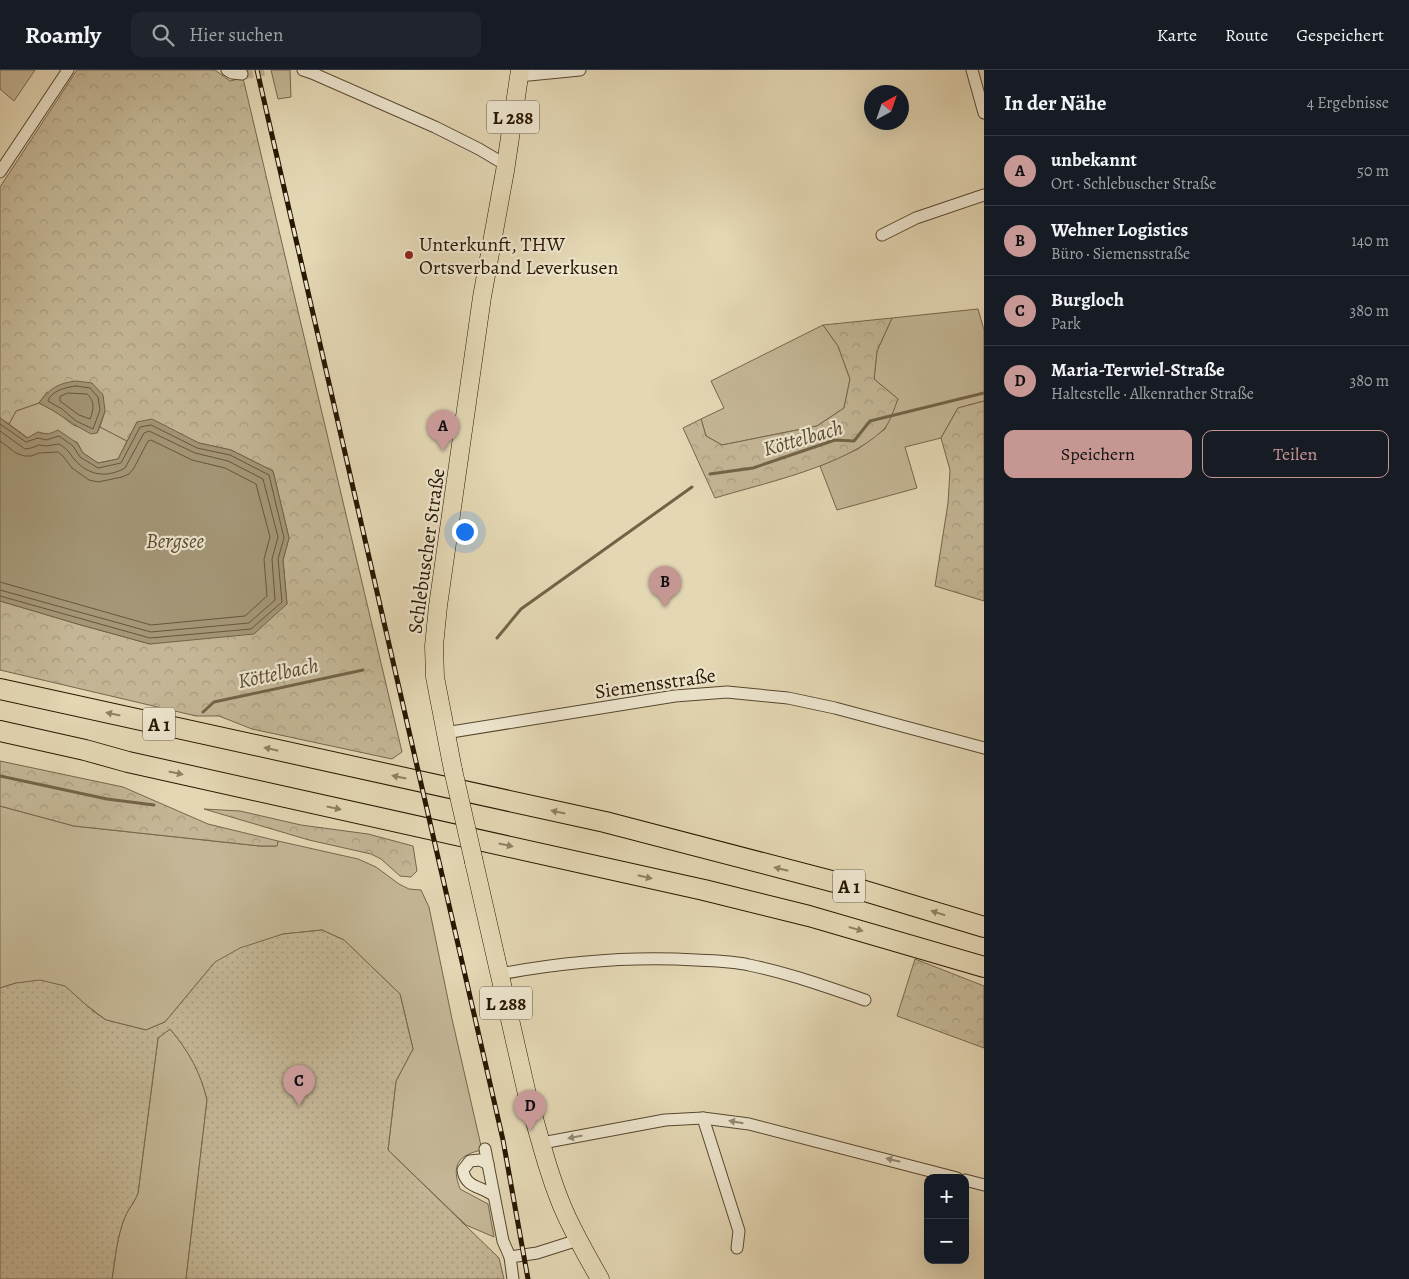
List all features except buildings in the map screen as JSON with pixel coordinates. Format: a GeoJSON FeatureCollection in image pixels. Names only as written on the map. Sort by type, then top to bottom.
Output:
{"type":"FeatureCollection","features":[{"type":"Feature","properties":{"kind":"highway","name":"A 1"},"geometry":{"type":"LineString","coordinates":[[0,689],[605,822],[834,882],[984,927]]}},
{"type":"Feature","properties":{"kind":"highway","name":"A 1"},"geometry":{"type":"LineString","coordinates":[[0,731],[85,750],[128,762],[704,890],[809,916],[984,967]]}},
{"type":"Feature","properties":{"kind":"highway"},"geometry":{"type":"LineString","coordinates":[[0,745],[83,761],[128,762]]}},
{"type":"Feature","properties":{"kind":"main road","name":"Schlebuscher Straße"},"geometry":{"type":"LineString","coordinates":[[500,974],[445,733],[436,677],[434,646],[482,297],[506,165],[519,73]]}},
{"type":"Feature","properties":{"kind":"main road","name":"L 288"},"geometry":{"type":"LineString","coordinates":[[500,974],[527,1094],[542,1143],[565,1213],[600,1279]]}},
{"type":"Feature","properties":{"kind":"street"},"geometry":{"type":"LineString","coordinates":[[0,172],[68,70]]}},
{"type":"Feature","properties":{"kind":"street"},"geometry":{"type":"LineString","coordinates":[[227,70],[232,73],[242,74]]}},
{"type":"Feature","properties":{"kind":"street"},"geometry":{"type":"LineString","coordinates":[[303,70],[312,72],[435,127],[479,148],[506,165]]}},
{"type":"Feature","properties":{"kind":"street"},"geometry":{"type":"LineString","coordinates":[[519,73],[580,70]]}},
{"type":"Feature","properties":{"kind":"street"},"geometry":{"type":"LineString","coordinates":[[972,70],[984,113]]}},
{"type":"Feature","properties":{"kind":"street"},"geometry":{"type":"LineString","coordinates":[[882,235],[916,218],[984,195]]}},
{"type":"Feature","properties":{"kind":"street","name":"Siemensstraße"},"geometry":{"type":"LineString","coordinates":[[445,733],[675,696],[727,692],[788,698],[835,708],[984,748]]}},
{"type":"Feature","properties":{"kind":"street"},"geometry":{"type":"LineString","coordinates":[[500,974],[531,968],[611,960],[644,958],[712,961],[747,964],[780,972],[865,1000]]}},
{"type":"Feature","properties":{"kind":"street"},"geometry":{"type":"LineString","coordinates":[[703,1118],[739,1231],[738,1248]]}},
{"type":"Feature","properties":{"kind":"street"},"geometry":{"type":"LineString","coordinates":[[542,1143],[665,1120],[703,1118],[749,1124],[942,1174]]}},
{"type":"Feature","properties":{"kind":"street"},"geometry":{"type":"LineString","coordinates":[[485,1149],[504,1241],[510,1257],[513,1279]]}},
{"type":"Feature","properties":{"kind":"street"},"geometry":{"type":"LineString","coordinates":[[488,1164],[480,1160],[470,1161],[463,1170],[464,1177],[468,1182],[486,1189],[494,1196]]}},
{"type":"Feature","properties":{"kind":"street"},"geometry":{"type":"LineString","coordinates":[[969,1181],[984,1185]]}},
{"type":"Feature","properties":{"kind":"street"},"geometry":{"type":"LineString","coordinates":[[510,1257],[537,1253],[578,1240]]}},
{"type":"Feature","properties":{"kind":"green space"},"geometry":{"type":"Polygon","coordinates":[[[0,70],[35,70],[14,101],[0,89],[0,70]]]}},
{"type":"Feature","properties":{"kind":"green space"},"geometry":{"type":"Polygon","coordinates":[[[77,70],[215,70],[230,81],[243,78],[402,752],[392,759],[252,729],[219,716],[196,716],[0,670],[0,601],[150,644],[287,604],[283,560],[289,538],[273,471],[231,450],[199,443],[137,422],[127,441],[100,427],[105,411],[47,392],[39,403],[16,411],[9,424],[0,418],[0,187],[77,70]]]}},
{"type":"Feature","properties":{"kind":"green space"},"geometry":{"type":"Polygon","coordinates":[[[271,70],[290,70],[291,97],[278,99],[271,70]]]}},
{"type":"Feature","properties":{"kind":"green space"},"geometry":{"type":"Polygon","coordinates":[[[978,309],[984,330],[984,401],[958,408],[941,438],[905,447],[917,488],[837,510],[820,466],[858,449],[885,429],[898,399],[874,379],[877,351],[892,318],[978,309]]]}},
{"type":"Feature","properties":{"kind":"green space"},"geometry":{"type":"Polygon","coordinates":[[[892,318],[877,351],[874,379],[898,399],[890,420],[883,430],[867,443],[827,463],[804,472],[715,498],[683,428],[701,419],[706,436],[722,445],[817,426],[844,408],[850,379],[838,346],[823,325],[892,318]]]}},
{"type":"Feature","properties":{"kind":"green space"},"geometry":{"type":"Polygon","coordinates":[[[823,325],[838,346],[850,379],[844,408],[817,426],[722,445],[706,436],[701,419],[724,408],[711,381],[823,325]]]}},
{"type":"Feature","properties":{"kind":"green space"},"geometry":{"type":"Polygon","coordinates":[[[984,401],[984,601],[935,586],[948,503],[950,470],[941,438],[958,408],[984,401]]]}},
{"type":"Feature","properties":{"kind":"green space"},"geometry":{"type":"Polygon","coordinates":[[[39,403],[58,413],[73,425],[97,433],[100,427],[127,441],[118,459],[98,463],[83,453],[77,442],[38,432],[28,438],[9,424],[16,411],[39,403]]]}},
{"type":"Feature","properties":{"kind":"green space"},"geometry":{"type":"Polygon","coordinates":[[[0,761],[123,787],[208,824],[278,841],[277,846],[260,846],[74,826],[0,806],[0,761]]]}},
{"type":"Feature","properties":{"kind":"green space"},"geometry":{"type":"Polygon","coordinates":[[[0,806],[74,826],[260,846],[276,846],[278,841],[358,859],[376,867],[409,889],[421,890],[429,907],[482,1150],[462,1158],[457,1167],[457,1181],[460,1189],[488,1204],[494,1237],[466,1225],[388,1150],[396,1081],[413,1049],[400,994],[344,940],[322,930],[283,934],[215,962],[165,1022],[146,1030],[106,1020],[81,1001],[16,983],[0,988],[0,806]]]}},
{"type":"Feature","properties":{"kind":"green space"},"geometry":{"type":"Polygon","coordinates":[[[204,809],[240,811],[301,825],[368,834],[413,846],[417,871],[411,877],[400,876],[381,859],[371,854],[309,840],[204,809]]]}},
{"type":"Feature","properties":{"kind":"green space"},"geometry":{"type":"Polygon","coordinates":[[[322,930],[344,940],[400,994],[413,1049],[396,1081],[388,1150],[499,1258],[504,1279],[186,1279],[207,1100],[193,1062],[183,1045],[170,1029],[158,1038],[138,1193],[122,1224],[112,1279],[0,1279],[0,988],[16,983],[40,980],[65,986],[106,1020],[146,1030],[165,1022],[215,962],[240,948],[283,934],[322,930]]]}},
{"type":"Feature","properties":{"kind":"green space"},"geometry":{"type":"Polygon","coordinates":[[[915,959],[984,986],[984,1048],[897,1016],[915,959]]]}},
{"type":"Feature","properties":{"kind":"green space"},"geometry":{"type":"Polygon","coordinates":[[[170,1029],[183,1045],[193,1062],[207,1100],[186,1279],[112,1279],[122,1224],[138,1193],[158,1038],[170,1029]]]}},
{"type":"Feature","properties":{"kind":"water"},"geometry":{"type":"Polygon","coordinates":[[[76,381],[92,383],[103,395],[105,411],[97,433],[91,434],[39,403],[54,388],[64,383],[76,381]]]}},
{"type":"Feature","properties":{"kind":"water","name":"Bergsee"},"geometry":{"type":"Polygon","coordinates":[[[0,418],[27,438],[38,432],[48,434],[58,430],[77,443],[83,453],[98,463],[118,459],[137,422],[152,419],[199,443],[231,450],[273,471],[289,538],[283,560],[287,604],[254,634],[150,644],[0,601],[0,418]]]}},
{"type":"Feature","properties":{"kind":"waterway","name":"Köttelbach"},"geometry":{"type":"LineString","coordinates":[[710,474],[753,468],[835,440],[854,441],[870,421],[984,393]]}},
{"type":"Feature","properties":{"kind":"waterway","name":"Köttelbach"},"geometry":{"type":"LineString","coordinates":[[497,638],[521,609],[692,487]]}},
{"type":"Feature","properties":{"kind":"waterway","name":"Köttelbach"},"geometry":{"type":"LineString","coordinates":[[203,712],[214,702],[363,670]]}},
{"type":"Feature","properties":{"kind":"waterway","name":"Köttelbach"},"geometry":{"type":"LineString","coordinates":[[0,776],[107,799],[154,805]]}},
{"type":"Feature","properties":{"kind":"tunnel"},"geometry":{"type":"LineString","coordinates":[[242,74],[264,70]]}},
{"type":"Feature","properties":{"kind":"railway"},"geometry":{"type":"LineString","coordinates":[[257,70],[503,1140],[528,1279]]}},
{"type":"Feature","properties":{"kind":"place","name":"Unterkunft, THW Ortsverband Leverkusen"},"geometry":{"type":"Point","coordinates":[409,255]}},
{"type":"Feature","properties":{"kind":"place","name":"unbekannt"},"geometry":{"type":"Point","coordinates":[443,451]}},
{"type":"Feature","properties":{"kind":"place","name":"Wehner Logistics"},"geometry":{"type":"Point","coordinates":[665,607]}},
{"type":"Feature","properties":{"kind":"place","name":"Burgloch"},"geometry":{"type":"Point","coordinates":[299,1106]}},
{"type":"Feature","properties":{"kind":"place","name":"Maria-Terwiel-Straße"},"geometry":{"type":"Point","coordinates":[530,1131]}}]}
